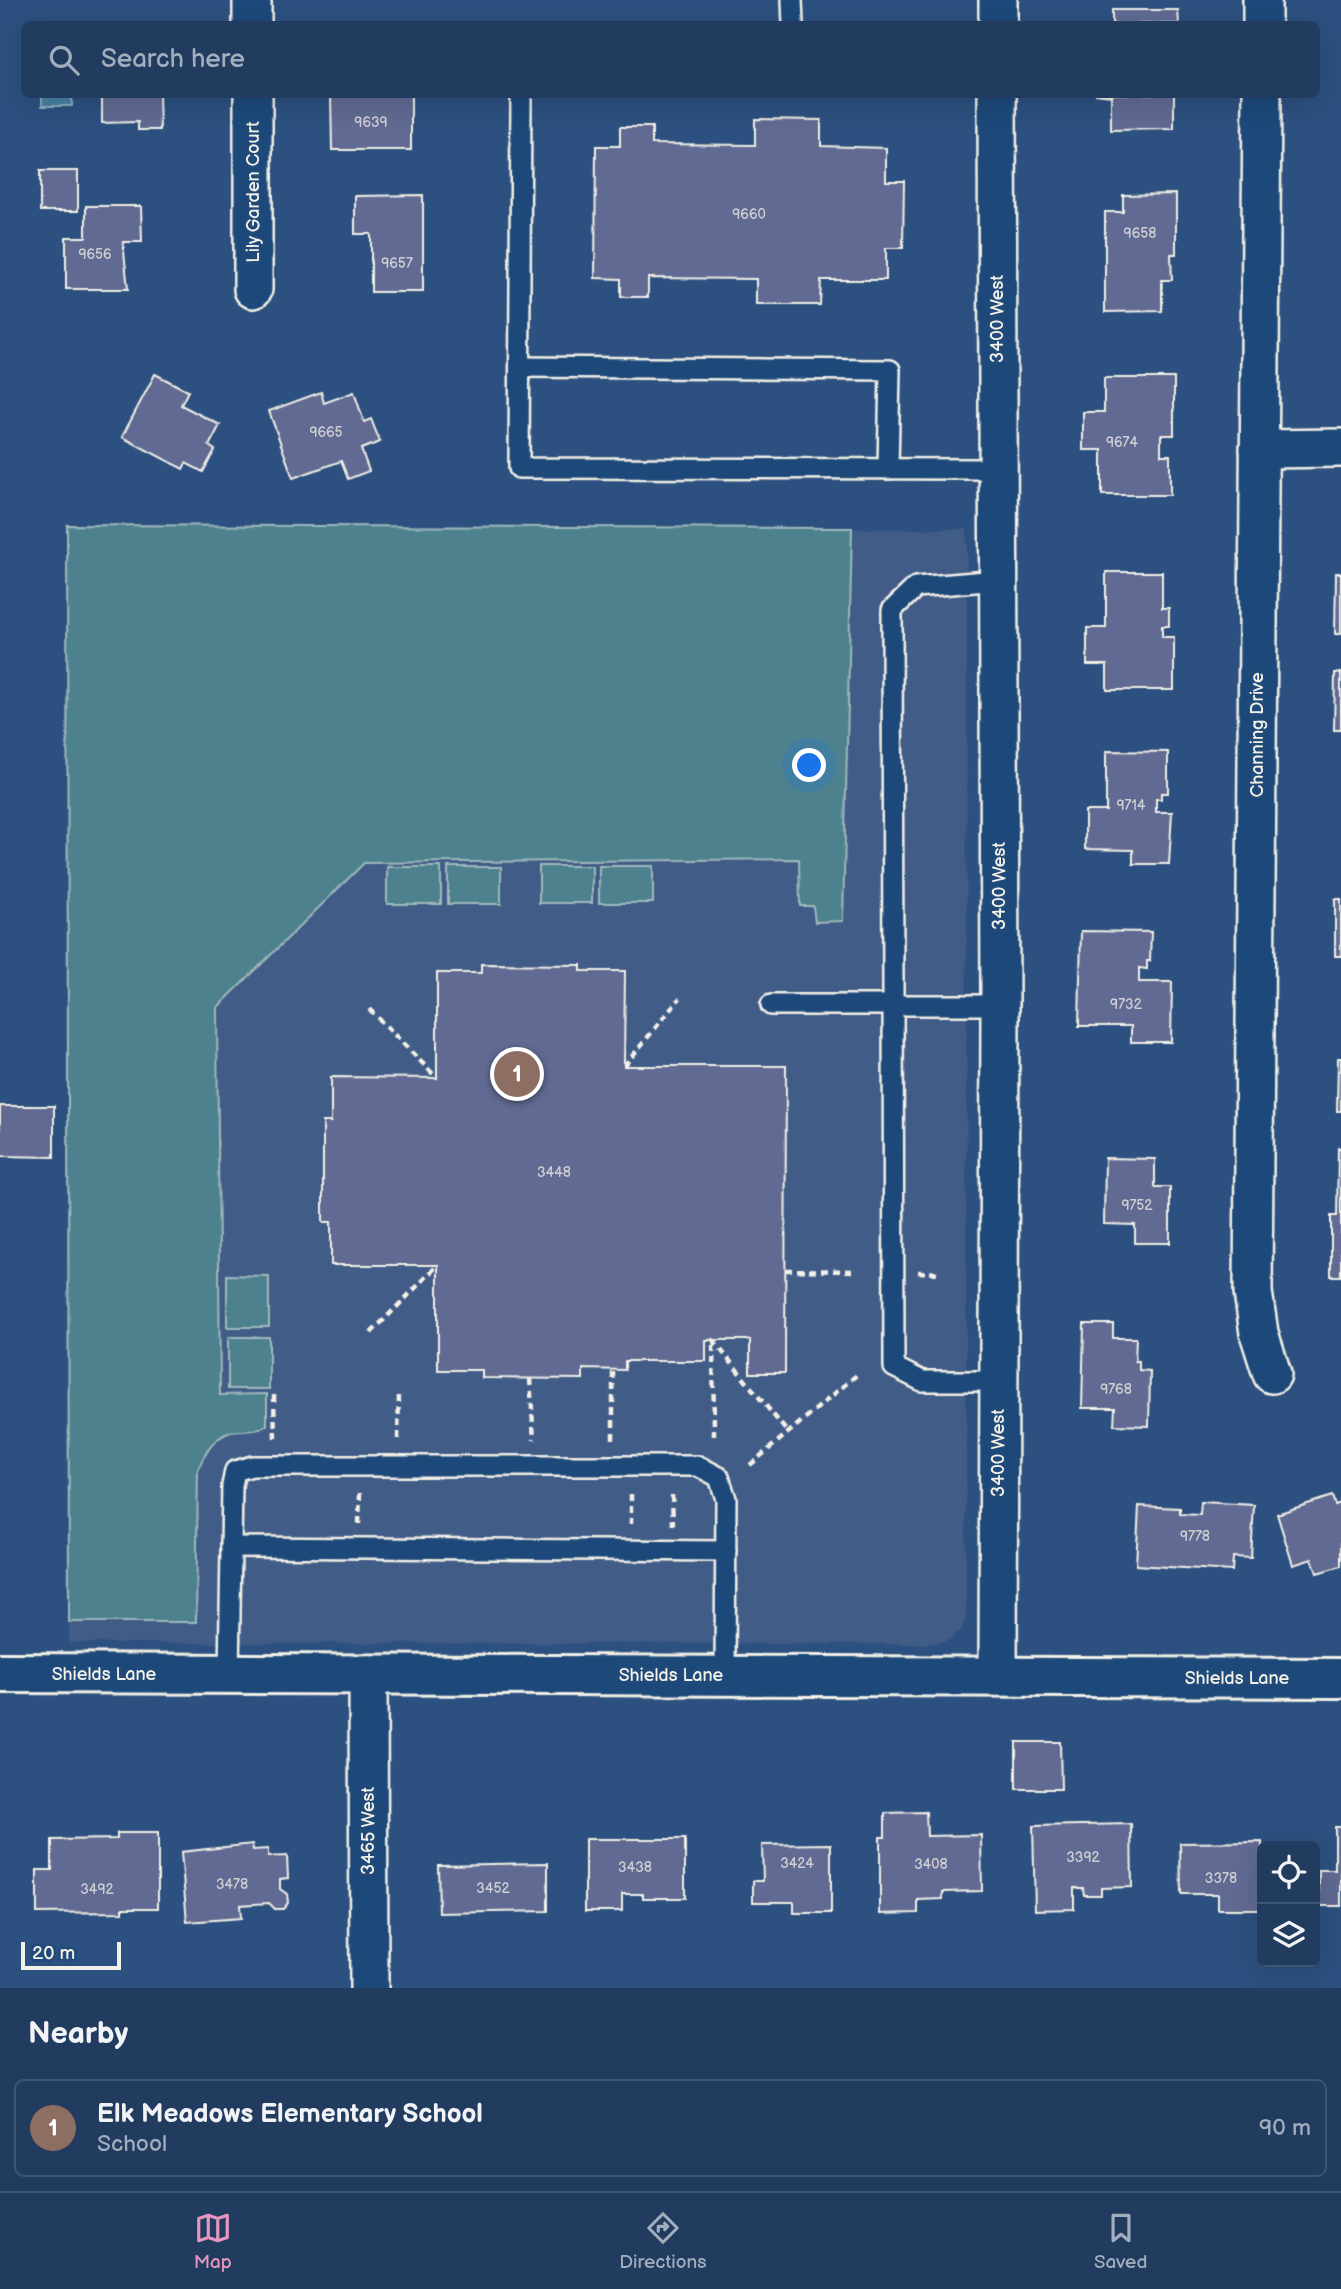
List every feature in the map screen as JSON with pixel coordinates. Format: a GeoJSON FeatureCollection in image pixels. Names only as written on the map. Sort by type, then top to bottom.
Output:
{"type":"FeatureCollection","features":[{"type":"Feature","properties":{"kind":"main road","name":"Shields Lane"},"geometry":{"type":"LineString","coordinates":[[0,1673],[1341,1678]]}},
{"type":"Feature","properties":{"kind":"street"},"geometry":{"type":"LineString","coordinates":[[252,0],[252,21]]}},
{"type":"Feature","properties":{"kind":"street"},"geometry":{"type":"LineString","coordinates":[[998,0],[998,21]]}},
{"type":"Feature","properties":{"kind":"street"},"geometry":{"type":"LineString","coordinates":[[1262,0],[1262,21]]}},
{"type":"Feature","properties":{"kind":"street","name":"Lily Garden Court"},"geometry":{"type":"LineString","coordinates":[[253,98],[253,289]]}},
{"type":"Feature","properties":{"kind":"street","name":"3400 West"},"geometry":{"type":"LineString","coordinates":[[998,98],[998,1677]]}},
{"type":"Feature","properties":{"kind":"street","name":"Channing Drive"},"geometry":{"type":"LineString","coordinates":[[1262,98],[1253,1292],[1259,1333],[1272,1374]]}},
{"type":"Feature","properties":{"kind":"street"},"geometry":{"type":"LineString","coordinates":[[1259,449],[1341,448]]}},
{"type":"Feature","properties":{"kind":"street","name":"3465 West"},"geometry":{"type":"LineString","coordinates":[[368,1674],[369,1988]]}},
{"type":"Feature","properties":{"kind":"lane"},"geometry":{"type":"LineString","coordinates":[[792,0],[793,21]]}},
{"type":"Feature","properties":{"kind":"lane"},"geometry":{"type":"LineString","coordinates":[[522,98],[519,468],[997,469]]}},
{"type":"Feature","properties":{"kind":"lane"},"geometry":{"type":"LineString","coordinates":[[520,367],[890,370],[888,469]]}},
{"type":"Feature","properties":{"kind":"lane"},"geometry":{"type":"LineString","coordinates":[[998,580],[916,587],[892,610],[894,1367],[922,1381],[998,1381]]}},
{"type":"Feature","properties":{"kind":"lane"},"geometry":{"type":"LineString","coordinates":[[771,1005],[1000,1005]]}},
{"type":"Feature","properties":{"kind":"lane"},"geometry":{"type":"LineString","coordinates":[[229,1674],[235,1471],[252,1466],[698,1466],[719,1477],[726,1499],[725,1676]]}},
{"type":"Feature","properties":{"kind":"lane"},"geometry":{"type":"LineString","coordinates":[[231,1546],[726,1551]]}},
{"type":"Feature","properties":{"kind":"path"},"geometry":{"type":"LineString","coordinates":[[625,1066],[680,998]]}},
{"type":"Feature","properties":{"kind":"path"},"geometry":{"type":"LineString","coordinates":[[369,1009],[437,1078]]}},
{"type":"Feature","properties":{"kind":"path"},"geometry":{"type":"LineString","coordinates":[[371,1333],[438,1265]]}},
{"type":"Feature","properties":{"kind":"path"},"geometry":{"type":"LineString","coordinates":[[785,1270],[855,1271]]}},
{"type":"Feature","properties":{"kind":"path"},"geometry":{"type":"LineString","coordinates":[[914,1272],[940,1273]]}},
{"type":"Feature","properties":{"kind":"path"},"geometry":{"type":"LineString","coordinates":[[714,1436],[713,1340],[788,1433]]}},
{"type":"Feature","properties":{"kind":"path"},"geometry":{"type":"LineString","coordinates":[[613,1370],[613,1439]]}},
{"type":"Feature","properties":{"kind":"path"},"geometry":{"type":"LineString","coordinates":[[750,1465],[859,1373]]}},
{"type":"Feature","properties":{"kind":"path"},"geometry":{"type":"LineString","coordinates":[[530,1379],[534,1440]]}},
{"type":"Feature","properties":{"kind":"path"},"geometry":{"type":"LineString","coordinates":[[398,1440],[399,1394]]}},
{"type":"Feature","properties":{"kind":"path"},"geometry":{"type":"LineString","coordinates":[[275,1395],[275,1441]]}},
{"type":"Feature","properties":{"kind":"shaded area"},"geometry":{"type":"Polygon","coordinates":[[[42,98],[72,98],[72,106],[42,106],[42,98]]]}},
{"type":"Feature","properties":{"kind":"shaded area"},"geometry":{"type":"Polygon","coordinates":[[[67,525],[967,529],[966,1618],[961,1631],[946,1641],[927,1644],[69,1643],[67,525]]]}},
{"type":"Feature","properties":{"kind":"green space"},"geometry":{"type":"Polygon","coordinates":[[[67,525],[852,528],[843,921],[815,922],[813,906],[800,906],[799,859],[364,863],[217,1008],[220,1395],[267,1394],[267,1425],[256,1430],[224,1435],[209,1449],[198,1469],[196,1622],[69,1622],[67,525]]]}},
{"type":"Feature","properties":{"kind":"green space"},"geometry":{"type":"Polygon","coordinates":[[[539,866],[592,866],[592,903],[539,903],[539,866]]]}},
{"type":"Feature","properties":{"kind":"green space"},"geometry":{"type":"Polygon","coordinates":[[[599,866],[653,866],[653,903],[599,903],[599,866]]]}},
{"type":"Feature","properties":{"kind":"green space"},"geometry":{"type":"Polygon","coordinates":[[[387,867],[441,867],[441,904],[387,904],[387,867]]]}},
{"type":"Feature","properties":{"kind":"green space"},"geometry":{"type":"Polygon","coordinates":[[[448,867],[501,867],[501,904],[448,904],[448,867]]]}},
{"type":"Feature","properties":{"kind":"green space"},"geometry":{"type":"Polygon","coordinates":[[[227,1275],[269,1276],[269,1327],[227,1327],[227,1275]]]}},
{"type":"Feature","properties":{"kind":"green space"},"geometry":{"type":"Polygon","coordinates":[[[228,1337],[269,1337],[269,1389],[228,1389],[228,1337]]]}},
{"type":"Feature","properties":{"kind":"building"},"geometry":{"type":"Polygon","coordinates":[[[1112,10],[1178,10],[1179,21],[1112,21],[1112,10]]]}},
{"type":"Feature","properties":{"kind":"building"},"geometry":{"type":"Polygon","coordinates":[[[102,98],[159,98],[160,130],[138,130],[138,122],[102,123],[102,98]]]}},
{"type":"Feature","properties":{"kind":"building"},"geometry":{"type":"Polygon","coordinates":[[[331,98],[411,98],[411,150],[332,150],[331,98]]]}},
{"type":"Feature","properties":{"kind":"building"},"geometry":{"type":"Polygon","coordinates":[[[1111,98],[1174,98],[1174,129],[1111,130],[1111,98]]]}},
{"type":"Feature","properties":{"kind":"building"},"geometry":{"type":"Polygon","coordinates":[[[755,119],[821,120],[821,146],[886,148],[886,181],[904,181],[903,248],[886,248],[886,280],[821,280],[820,305],[756,305],[756,279],[648,278],[648,297],[621,297],[621,279],[595,278],[596,146],[620,146],[620,127],[652,127],[652,144],[755,145],[755,119]]]}},
{"type":"Feature","properties":{"kind":"building"},"geometry":{"type":"Polygon","coordinates":[[[40,171],[78,171],[78,211],[40,211],[40,171]]]}},
{"type":"Feature","properties":{"kind":"building"},"geometry":{"type":"Polygon","coordinates":[[[1176,194],[1176,254],[1171,254],[1172,280],[1162,280],[1162,311],[1105,312],[1105,212],[1123,212],[1123,195],[1176,194]]]}},
{"type":"Feature","properties":{"kind":"building"},"geometry":{"type":"Polygon","coordinates":[[[423,195],[423,292],[371,292],[371,234],[355,234],[355,196],[423,195]]]}},
{"type":"Feature","properties":{"kind":"building"},"geometry":{"type":"Polygon","coordinates":[[[86,206],[141,206],[142,242],[123,242],[128,289],[66,289],[66,237],[86,237],[86,206]]]}},
{"type":"Feature","properties":{"kind":"building"},"geometry":{"type":"Polygon","coordinates":[[[155,374],[188,391],[181,405],[220,425],[209,446],[215,450],[203,472],[186,463],[183,469],[122,437],[155,374]]]}},
{"type":"Feature","properties":{"kind":"building"},"geometry":{"type":"Polygon","coordinates":[[[1104,378],[1174,378],[1174,435],[1161,435],[1161,455],[1170,455],[1170,495],[1102,495],[1102,450],[1083,450],[1083,412],[1104,412],[1104,378]]]}},
{"type":"Feature","properties":{"kind":"building"},"geometry":{"type":"Polygon","coordinates":[[[321,392],[324,403],[354,392],[364,422],[371,419],[380,442],[361,449],[369,471],[348,479],[341,461],[293,478],[269,411],[321,392]]]}},
{"type":"Feature","properties":{"kind":"building"},"geometry":{"type":"Polygon","coordinates":[[[1106,572],[1162,572],[1162,608],[1169,608],[1169,626],[1162,626],[1162,637],[1174,637],[1174,690],[1107,690],[1107,665],[1087,665],[1087,628],[1106,628],[1106,572]]]}},
{"type":"Feature","properties":{"kind":"building"},"geometry":{"type":"Polygon","coordinates":[[[1336,573],[1341,573],[1341,634],[1335,634],[1336,573]]]}},
{"type":"Feature","properties":{"kind":"building"},"geometry":{"type":"Polygon","coordinates":[[[1335,673],[1341,673],[1341,730],[1334,730],[1335,673]]]}},
{"type":"Feature","properties":{"kind":"building"},"geometry":{"type":"Polygon","coordinates":[[[1106,751],[1168,752],[1168,793],[1161,793],[1161,799],[1156,799],[1156,812],[1172,812],[1169,864],[1133,864],[1133,850],[1085,849],[1085,811],[1106,811],[1106,751]]]}},
{"type":"Feature","properties":{"kind":"building"},"geometry":{"type":"Polygon","coordinates":[[[1335,899],[1341,899],[1341,956],[1335,956],[1335,899]]]}},
{"type":"Feature","properties":{"kind":"building"},"geometry":{"type":"Polygon","coordinates":[[[1081,931],[1151,932],[1150,961],[1147,961],[1147,969],[1139,968],[1139,982],[1172,982],[1171,1042],[1131,1042],[1131,1026],[1079,1026],[1081,931]]]}},
{"type":"Feature","properties":{"kind":"building"},"geometry":{"type":"Polygon","coordinates":[[[481,964],[581,965],[581,971],[625,971],[624,1066],[786,1066],[785,1373],[750,1373],[750,1340],[706,1340],[706,1361],[625,1361],[625,1370],[583,1369],[583,1379],[482,1378],[482,1370],[438,1370],[438,1265],[331,1265],[331,1222],[323,1222],[323,1122],[331,1122],[331,1077],[437,1078],[437,973],[481,973],[481,964]]]}},
{"type":"Feature","properties":{"kind":"building"},"geometry":{"type":"Polygon","coordinates":[[[1338,1058],[1341,1058],[1341,1111],[1337,1111],[1338,1058]]]}},
{"type":"Feature","properties":{"kind":"building"},"geometry":{"type":"Polygon","coordinates":[[[0,1106],[54,1106],[54,1157],[0,1156],[0,1106]]]}},
{"type":"Feature","properties":{"kind":"building"},"geometry":{"type":"Polygon","coordinates":[[[1338,1148],[1341,1148],[1341,1276],[1331,1276],[1331,1216],[1337,1216],[1338,1148]]]}},
{"type":"Feature","properties":{"kind":"building"},"geometry":{"type":"Polygon","coordinates":[[[1105,1158],[1155,1159],[1155,1187],[1170,1187],[1170,1243],[1135,1243],[1135,1225],[1104,1224],[1105,1158]]]}},
{"type":"Feature","properties":{"kind":"building"},"geometry":{"type":"Polygon","coordinates":[[[1084,1324],[1113,1324],[1113,1338],[1136,1338],[1135,1361],[1139,1361],[1139,1370],[1150,1371],[1149,1426],[1114,1425],[1115,1408],[1082,1408],[1084,1324]]]}},
{"type":"Feature","properties":{"kind":"building"},"geometry":{"type":"Polygon","coordinates":[[[1332,1496],[1335,1505],[1341,1503],[1341,1566],[1317,1573],[1312,1559],[1293,1565],[1277,1514],[1332,1496]]]}},
{"type":"Feature","properties":{"kind":"building"},"geometry":{"type":"Polygon","coordinates":[[[1201,1502],[1254,1505],[1251,1558],[1233,1557],[1232,1571],[1136,1565],[1139,1506],[1180,1508],[1180,1514],[1200,1515],[1201,1502]]]}},
{"type":"Feature","properties":{"kind":"building"},"geometry":{"type":"Polygon","coordinates":[[[1016,1742],[1060,1742],[1061,1789],[1016,1789],[1016,1742]]]}},
{"type":"Feature","properties":{"kind":"building"},"geometry":{"type":"Polygon","coordinates":[[[926,1812],[927,1836],[981,1835],[982,1891],[943,1892],[943,1899],[918,1900],[918,1913],[880,1914],[880,1837],[885,1837],[885,1813],[926,1812]]]}},
{"type":"Feature","properties":{"kind":"building"},"geometry":{"type":"Polygon","coordinates":[[[1131,1824],[1132,1887],[1101,1888],[1101,1895],[1084,1895],[1083,1888],[1074,1888],[1074,1909],[1035,1910],[1033,1826],[1131,1824]]]}},
{"type":"Feature","properties":{"kind":"building"},"geometry":{"type":"Polygon","coordinates":[[[1335,1827],[1341,1827],[1341,1906],[1320,1906],[1320,1870],[1335,1870],[1335,1827]]]}},
{"type":"Feature","properties":{"kind":"building"},"geometry":{"type":"Polygon","coordinates":[[[117,1833],[158,1833],[158,1908],[123,1908],[123,1912],[37,1913],[37,1870],[52,1870],[52,1840],[117,1839],[117,1833]]]}},
{"type":"Feature","properties":{"kind":"building"},"geometry":{"type":"Polygon","coordinates":[[[585,1839],[685,1839],[685,1898],[643,1898],[643,1894],[622,1894],[622,1911],[585,1911],[585,1839]]]}},
{"type":"Feature","properties":{"kind":"building"},"geometry":{"type":"Polygon","coordinates":[[[1257,1842],[1257,1909],[1218,1909],[1218,1894],[1181,1894],[1180,1843],[1257,1842]]]}},
{"type":"Feature","properties":{"kind":"building"},"geometry":{"type":"Polygon","coordinates":[[[252,1844],[253,1850],[268,1849],[268,1857],[287,1856],[288,1878],[280,1879],[280,1889],[287,1894],[288,1903],[283,1909],[275,1909],[269,1903],[240,1905],[241,1918],[187,1922],[181,1852],[252,1844]]]}},
{"type":"Feature","properties":{"kind":"building"},"geometry":{"type":"Polygon","coordinates":[[[831,1844],[831,1913],[794,1913],[794,1902],[753,1902],[753,1881],[763,1881],[762,1845],[831,1844]]]}},
{"type":"Feature","properties":{"kind":"building"},"geometry":{"type":"Polygon","coordinates":[[[548,1863],[548,1911],[439,1913],[438,1865],[548,1863]]]}},
{"type":"Feature","properties":{"kind":"place","name":"Elk Meadows Elementary School"},"geometry":{"type":"Point","coordinates":[517,1074]}}]}
